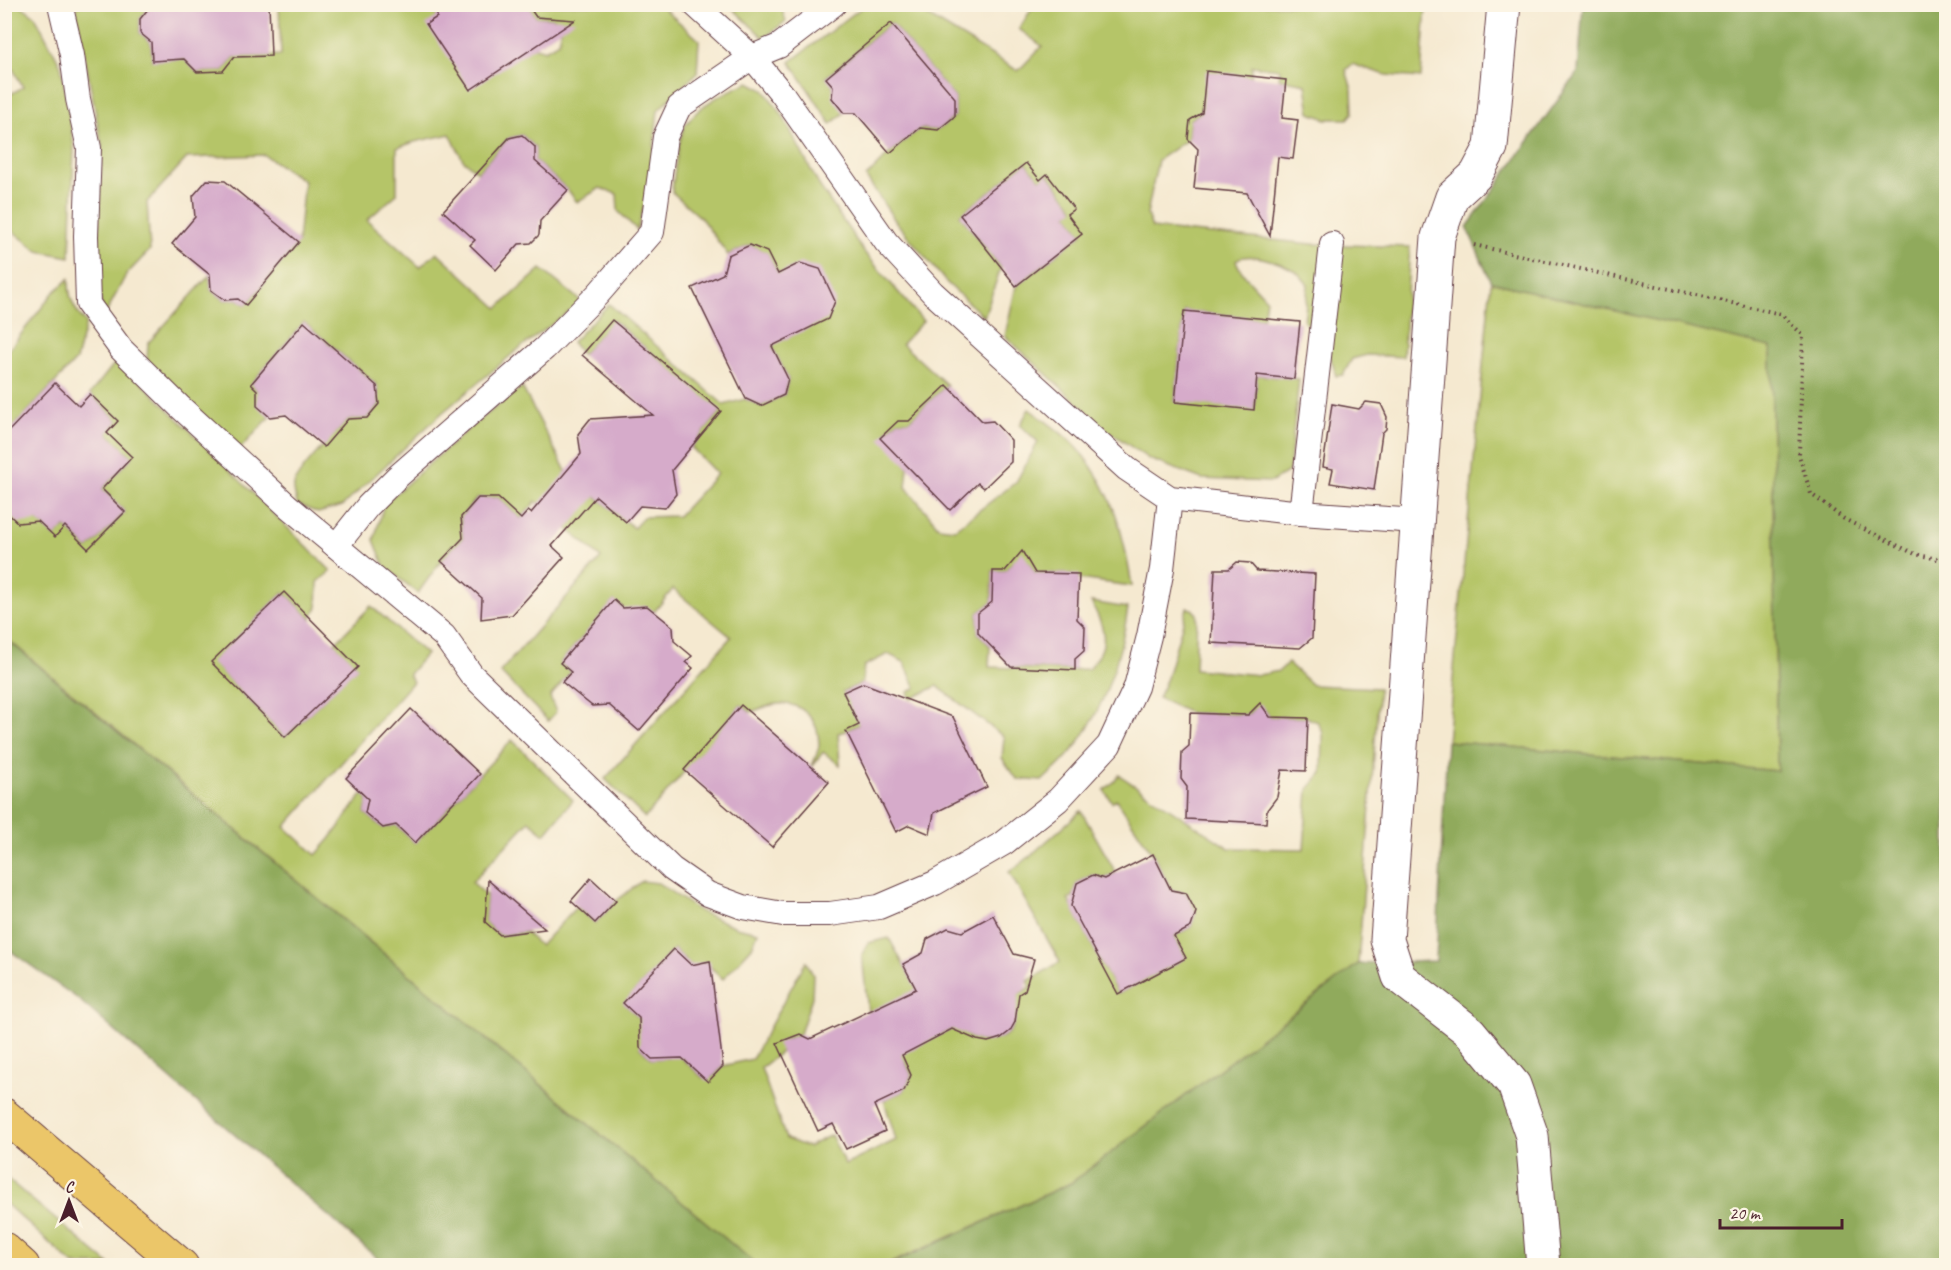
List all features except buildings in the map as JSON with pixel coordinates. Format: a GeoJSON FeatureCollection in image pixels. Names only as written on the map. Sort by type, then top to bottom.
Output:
{"type":"FeatureCollection","features":[{"type":"Feature","properties":{"kind":"main road"},"geometry":{"type":"LineString","coordinates":[[4,1116],[182,1266]]}},
{"type":"Feature","properties":{"kind":"main road"},"geometry":{"type":"LineString","coordinates":[[4,1249],[23,1266]]}},
{"type":"Feature","properties":{"kind":"street"},"geometry":{"type":"LineString","coordinates":[[1504,4],[1491,147],[1476,175],[1452,197],[1438,237],[1387,940],[1399,977],[1470,1032],[1514,1085],[1532,1136],[1543,1266]]}},
{"type":"Feature","properties":{"kind":"lane"},"geometry":{"type":"LineString","coordinates":[[60,4],[89,148],[86,236],[88,304],[121,349],[179,406],[289,507],[444,636],[471,674],[672,869],[708,894],[743,907],[783,914],[830,914],[879,907],[935,883],[1004,843],[1058,800],[1109,745],[1136,687],[1162,569],[1170,498]]}},
{"type":"Feature","properties":{"kind":"lane"},"geometry":{"type":"LineString","coordinates":[[694,4],[752,57],[783,95],[886,242],[933,293],[1127,469],[1170,498],[1300,513],[1417,521]]}},
{"type":"Feature","properties":{"kind":"lane"},"geometry":{"type":"LineString","coordinates":[[336,546],[368,506],[397,477],[544,348],[598,294],[652,232],[665,137],[679,106],[752,57],[779,46],[834,4]]}},
{"type":"Feature","properties":{"kind":"lane"},"geometry":{"type":"LineString","coordinates":[[1300,513],[1332,244]]}},
{"type":"Feature","properties":{"kind":"path"},"geometry":{"type":"LineString","coordinates":[[1438,237],[1781,314],[1803,335],[1799,455],[1811,494],[1844,519],[1915,554],[1947,561]]}},
{"type":"Feature","properties":{"kind":"green space"},"geometry":{"type":"Polygon","coordinates":[[[5,5],[20,5],[35,16],[61,66],[74,147],[70,257],[38,251],[5,225],[4,98],[23,87],[4,53],[5,5]]]}},
{"type":"Feature","properties":{"kind":"green space"},"geometry":{"type":"Polygon","coordinates":[[[77,5],[150,5],[140,19],[140,33],[151,42],[152,60],[184,59],[197,72],[223,71],[234,57],[281,55],[279,5],[437,5],[437,17],[545,50],[559,42],[561,30],[554,18],[536,17],[527,5],[660,5],[699,40],[697,73],[658,110],[650,184],[637,230],[618,211],[617,194],[600,188],[577,202],[568,190],[535,161],[535,147],[522,135],[509,138],[478,172],[463,160],[450,134],[397,148],[397,194],[367,220],[420,267],[437,252],[498,308],[541,269],[582,302],[516,351],[442,413],[342,506],[318,513],[297,504],[294,492],[296,479],[348,419],[367,418],[379,405],[377,385],[304,322],[251,384],[257,390],[270,417],[239,450],[147,361],[148,343],[210,275],[211,290],[225,300],[238,299],[246,305],[298,242],[304,181],[264,155],[187,158],[147,202],[150,250],[126,275],[104,317],[97,282],[102,146],[76,11],[77,5]]]}},
{"type":"Feature","properties":{"kind":"green space"},"geometry":{"type":"Polygon","coordinates":[[[729,5],[780,5],[786,21],[764,38],[729,5]]]}},
{"type":"Feature","properties":{"kind":"green space"},"geometry":{"type":"Polygon","coordinates":[[[865,5],[910,5],[1018,71],[1042,46],[1019,29],[1034,5],[1426,5],[1421,78],[1386,75],[1352,64],[1346,70],[1352,90],[1353,113],[1348,119],[1326,119],[1310,113],[1306,84],[1279,79],[1280,69],[1252,66],[1251,76],[1190,120],[1188,139],[1158,160],[1147,214],[1152,228],[1312,244],[1410,247],[1403,357],[1367,355],[1352,359],[1343,375],[1336,376],[1326,346],[1304,321],[1308,285],[1299,274],[1281,264],[1257,257],[1236,260],[1241,270],[1266,299],[1263,319],[1184,311],[1175,401],[1254,409],[1257,375],[1299,379],[1289,471],[1272,482],[1202,479],[1149,459],[1107,430],[1005,336],[1016,286],[1082,234],[1067,214],[1074,208],[1048,174],[1040,180],[1026,163],[960,215],[1001,267],[984,317],[946,282],[896,222],[866,177],[920,128],[938,130],[955,116],[955,98],[891,23],[826,77],[833,86],[844,113],[831,124],[790,62],[865,5]]]}},
{"type":"Feature","properties":{"kind":"green space"},"geometry":{"type":"Polygon","coordinates":[[[1583,5],[1946,5],[1946,1265],[886,1266],[1071,1183],[1358,964],[1436,961],[1447,741],[1777,771],[1771,347],[1491,282],[1467,227],[1578,72],[1583,5]]]}},
{"type":"Feature","properties":{"kind":"green space"},"geometry":{"type":"Polygon","coordinates":[[[749,82],[764,90],[781,113],[819,185],[864,252],[923,321],[902,344],[947,385],[909,421],[898,421],[886,432],[908,467],[906,487],[939,527],[955,529],[1016,482],[1038,442],[1020,425],[1029,409],[1079,450],[1101,482],[1116,514],[1132,586],[1079,579],[1072,574],[1035,573],[1028,562],[1014,561],[1005,571],[993,571],[992,602],[978,613],[978,633],[990,646],[989,667],[1069,670],[1089,669],[1103,647],[1102,627],[1091,602],[1128,608],[1120,648],[1099,708],[1078,743],[1042,781],[1017,779],[1002,758],[1004,737],[937,686],[911,699],[908,692],[916,688],[904,662],[888,654],[864,666],[862,683],[843,692],[867,721],[838,733],[840,765],[823,752],[812,767],[819,747],[818,735],[812,720],[801,709],[786,704],[777,704],[750,712],[741,705],[645,818],[605,779],[731,637],[673,589],[654,612],[629,613],[614,601],[560,663],[571,672],[550,697],[556,712],[548,721],[500,672],[601,558],[536,501],[521,519],[498,498],[477,498],[461,517],[463,538],[441,561],[418,593],[385,567],[374,540],[384,504],[471,427],[522,387],[566,471],[634,528],[643,517],[678,516],[717,474],[691,447],[720,412],[613,320],[582,355],[572,342],[609,304],[724,405],[745,399],[761,406],[784,395],[788,379],[772,346],[778,274],[767,253],[750,245],[728,255],[701,218],[672,192],[679,146],[687,123],[707,103],[749,82]]]}},
{"type":"Feature","properties":{"kind":"green space"},"geometry":{"type":"Polygon","coordinates":[[[69,279],[73,303],[86,323],[76,360],[5,436],[4,356],[53,293],[69,279]]]}},
{"type":"Feature","properties":{"kind":"green space"},"geometry":{"type":"Polygon","coordinates":[[[1491,282],[1771,347],[1777,771],[1447,741],[1491,282]]]}},
{"type":"Feature","properties":{"kind":"green space"},"geometry":{"type":"Polygon","coordinates":[[[118,359],[331,571],[318,582],[317,607],[311,619],[284,592],[212,662],[285,737],[357,667],[334,644],[371,606],[426,654],[409,674],[413,682],[285,827],[316,855],[363,794],[368,799],[365,813],[383,828],[396,825],[415,843],[512,740],[573,800],[545,834],[529,821],[472,882],[487,896],[485,922],[500,935],[525,932],[540,946],[577,906],[595,923],[616,901],[642,881],[658,883],[701,912],[736,927],[758,932],[752,947],[723,979],[705,962],[694,968],[674,949],[624,1003],[646,1025],[640,1048],[652,1059],[668,1058],[675,1052],[703,1078],[713,1077],[723,1066],[752,1059],[806,961],[813,975],[812,997],[800,1034],[786,1039],[781,1052],[761,1068],[786,1139],[808,1147],[831,1135],[845,1165],[896,1140],[884,1100],[904,1091],[911,1075],[905,1061],[889,1056],[868,1012],[862,955],[868,943],[889,938],[941,1034],[960,1025],[968,1036],[981,1041],[996,1040],[1008,1033],[1014,1021],[1012,997],[1031,987],[1028,981],[1060,962],[1009,872],[1081,811],[1116,873],[1104,879],[1093,875],[1077,883],[1074,896],[1068,899],[1118,994],[1185,958],[1174,936],[1191,927],[1196,912],[1186,893],[1171,890],[1153,854],[1116,799],[1112,802],[1104,790],[1119,775],[1229,848],[1304,849],[1308,789],[1322,773],[1323,733],[1318,722],[1308,718],[1270,717],[1265,710],[1253,710],[1248,715],[1190,713],[1158,698],[1167,678],[1187,608],[1197,614],[1195,669],[1259,675],[1279,671],[1288,663],[1312,685],[1379,688],[1358,964],[1071,1183],[886,1265],[757,1265],[5,637],[4,510],[38,521],[55,537],[65,526],[88,549],[125,512],[102,489],[132,457],[107,433],[118,421],[90,394],[118,359]]]}},
{"type":"Feature","properties":{"kind":"green space"},"geometry":{"type":"Polygon","coordinates":[[[4,637],[757,1265],[385,1265],[78,999],[5,947],[4,637]]]}},
{"type":"Feature","properties":{"kind":"green space"},"geometry":{"type":"Polygon","coordinates":[[[5,1177],[110,1265],[74,1265],[5,1203],[5,1177]]]}}]}
